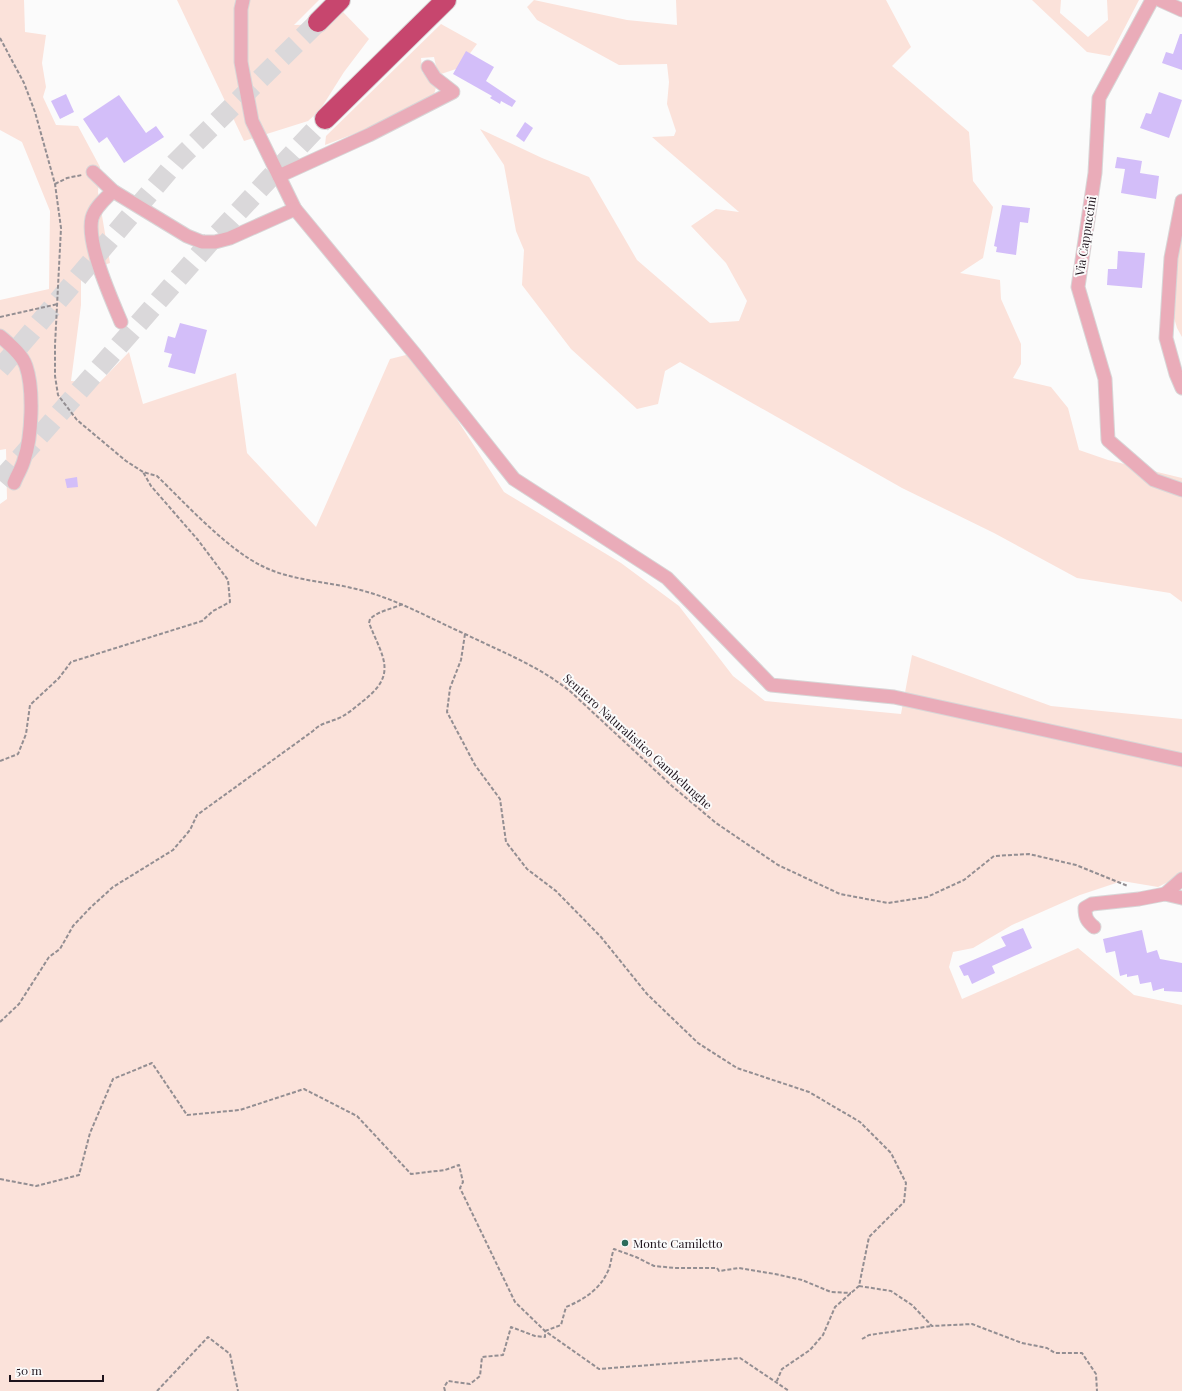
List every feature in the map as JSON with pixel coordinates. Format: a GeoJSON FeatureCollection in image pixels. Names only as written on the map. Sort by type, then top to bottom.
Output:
{"type":"FeatureCollection","features":[{"type":"Feature","properties":{"kind":"highway"},"geometry":{"type":"LineString","coordinates":[[318,22],[340,0]]}},
{"type":"Feature","properties":{"kind":"highway"},"geometry":{"type":"LineString","coordinates":[[325,119],[446,0]]}},
{"type":"Feature","properties":{"kind":"street"},"geometry":{"type":"LineString","coordinates":[[243,0],[241,9],[241,62],[252,121],[295,209],[414,353],[514,478],[667,578],[771,685],[894,697],[1182,760]]}},
{"type":"Feature","properties":{"kind":"street","name":"Via Cappuccini"},"geometry":{"type":"LineString","coordinates":[[1152,0],[1099,98],[1095,173],[1078,287],[1105,379],[1108,440],[1154,480],[1182,490]]}},
{"type":"Feature","properties":{"kind":"street"},"geometry":{"type":"LineString","coordinates":[[1160,0],[1182,10]]}},
{"type":"Feature","properties":{"kind":"street"},"geometry":{"type":"LineString","coordinates":[[279,176],[369,135],[454,92],[435,78],[428,67]]}},
{"type":"Feature","properties":{"kind":"street"},"geometry":{"type":"LineString","coordinates":[[92,172],[113,191],[187,236],[202,242],[215,242],[230,238],[295,209]]}},
{"type":"Feature","properties":{"kind":"street"},"geometry":{"type":"LineString","coordinates":[[113,191],[97,208],[93,217],[92,238],[106,286],[121,322]]}},
{"type":"Feature","properties":{"kind":"street"},"geometry":{"type":"LineString","coordinates":[[1182,201],[1170,258],[1166,338],[1176,374],[1182,388]]}},
{"type":"Feature","properties":{"kind":"street"},"geometry":{"type":"LineString","coordinates":[[0,336],[20,356],[26,365],[30,385],[31,429],[24,460],[14,483]]}},
{"type":"Feature","properties":{"kind":"street"},"geometry":{"type":"LineString","coordinates":[[1165,894],[1182,879]]}},
{"type":"Feature","properties":{"kind":"street"},"geometry":{"type":"LineString","coordinates":[[1094,927],[1088,922],[1085,915],[1085,908],[1092,904],[1139,899],[1165,894],[1182,898]]}},
{"type":"Feature","properties":{"kind":"path","name":"Sentiero Naturalistico Gambelunghe"},"geometry":{"type":"LineString","coordinates":[[0,38],[24,83],[36,112],[55,184],[61,228],[55,376],[58,394],[77,420],[126,461],[143,472],[149,472],[157,476],[236,550],[262,566],[282,574],[308,581],[357,589],[403,604],[529,664],[557,681],[672,786],[716,823],[778,865],[840,894],[888,903],[927,897],[964,880],[994,856],[1029,854],[1076,866],[1130,887]]}},
{"type":"Feature","properties":{"kind":"path"},"geometry":{"type":"LineString","coordinates":[[55,184],[68,178],[92,172]]}},
{"type":"Feature","properties":{"kind":"path"},"geometry":{"type":"LineString","coordinates":[[0,317],[58,304]]}},
{"type":"Feature","properties":{"kind":"path"},"geometry":{"type":"LineString","coordinates":[[0,761],[18,754],[26,734],[30,705],[59,678],[71,662],[202,621],[213,611],[230,602],[228,580],[151,486],[143,472]]}},
{"type":"Feature","properties":{"kind":"path"},"geometry":{"type":"LineString","coordinates":[[0,1022],[19,1004],[49,957],[60,949],[77,921],[113,887],[173,850],[190,830],[197,816],[263,769],[313,731],[318,725],[343,716],[377,690],[386,672],[385,661],[369,623],[370,619],[376,614],[403,604]]}},
{"type":"Feature","properties":{"kind":"path"},"geometry":{"type":"LineString","coordinates":[[465,634],[461,660],[450,688],[447,712],[475,765],[500,798],[506,842],[527,869],[556,891],[601,937],[647,994],[698,1043],[737,1068],[809,1092],[860,1122],[892,1153],[906,1183],[904,1202],[869,1237],[859,1286],[835,1307],[823,1335],[810,1350],[782,1369],[776,1383]]}},
{"type":"Feature","properties":{"kind":"path"},"geometry":{"type":"LineString","coordinates":[[0,1179],[36,1186],[79,1175],[90,1133],[113,1079],[152,1063],[187,1115],[240,1110],[304,1089],[358,1116],[411,1174],[445,1170],[459,1165],[463,1182],[460,1188],[515,1302],[545,1332],[599,1369],[740,1358],[788,1391]]}},
{"type":"Feature","properties":{"kind":"path"},"geometry":{"type":"LineString","coordinates":[[545,1332],[560,1325],[566,1307],[577,1303],[596,1289],[608,1272],[614,1248],[654,1266],[675,1268],[717,1268],[719,1271],[739,1268],[802,1280],[830,1292],[851,1293]]}},
{"type":"Feature","properties":{"kind":"path"},"geometry":{"type":"LineString","coordinates":[[859,1286],[891,1291],[912,1305],[932,1326]]}},
{"type":"Feature","properties":{"kind":"path"},"geometry":{"type":"LineString","coordinates":[[862,1338],[869,1335],[932,1326],[972,1324],[1022,1343],[1047,1348],[1055,1353],[1082,1353],[1096,1374],[1097,1391]]}},
{"type":"Feature","properties":{"kind":"path"},"geometry":{"type":"LineString","coordinates":[[445,1391],[444,1387],[448,1381],[470,1384],[480,1376],[482,1357],[503,1355],[512,1327],[535,1336],[545,1337],[545,1332]]}},
{"type":"Feature","properties":{"kind":"path"},"geometry":{"type":"LineString","coordinates":[[157,1391],[208,1337],[230,1354],[238,1391]]}},
{"type":"Feature","properties":{"kind":"shaded area"},"geometry":{"type":"Polygon","coordinates":[[[0,0],[24,0],[25,32],[46,35],[42,63],[46,87],[43,97],[56,125],[78,126],[100,167],[98,192],[110,263],[83,272],[81,276],[81,305],[71,381],[99,383],[129,352],[143,404],[236,373],[247,453],[316,527],[390,359],[414,353],[504,492],[621,563],[679,606],[733,676],[765,701],[901,714],[912,655],[1051,706],[1182,719],[1182,875],[1158,887],[1122,881],[1080,895],[1012,925],[973,948],[953,952],[949,967],[962,999],[1078,948],[1134,995],[1182,1005],[1182,1391],[0,1391],[0,504],[7,499],[6,449],[0,450],[0,300],[49,289],[50,211],[22,142],[0,130],[0,0]]]}},
{"type":"Feature","properties":{"kind":"shaded area"},"geometry":{"type":"Polygon","coordinates":[[[177,0],[319,0],[294,25],[329,24],[342,11],[369,39],[344,72],[320,110],[308,121],[244,141],[177,0]]]}},
{"type":"Feature","properties":{"kind":"shaded area"},"geometry":{"type":"Polygon","coordinates":[[[534,0],[627,20],[677,25],[676,0],[886,0],[911,47],[892,66],[969,132],[973,181],[993,207],[983,258],[960,273],[1000,280],[1001,299],[1021,344],[1021,364],[1013,378],[1051,387],[1068,408],[1079,450],[1108,460],[1182,478],[1182,602],[1170,593],[1077,578],[994,533],[902,488],[680,362],[665,371],[658,404],[637,409],[571,349],[522,285],[524,250],[516,231],[504,165],[480,129],[542,158],[589,177],[637,260],[710,323],[739,321],[747,301],[726,263],[691,226],[716,209],[739,212],[652,137],[674,136],[676,131],[667,104],[669,82],[667,64],[619,65],[537,20],[527,7],[534,0]]]}},
{"type":"Feature","properties":{"kind":"shaded area"},"geometry":{"type":"Polygon","coordinates":[[[1032,0],[1061,0],[1060,13],[1088,37],[1108,20],[1107,0],[1139,0],[1110,56],[1087,52],[1032,0]]]}},
{"type":"Feature","properties":{"kind":"shaded area"},"geometry":{"type":"Polygon","coordinates":[[[441,24],[477,44],[459,68],[438,75],[434,57],[421,58],[422,72],[437,84],[433,98],[416,112],[325,145],[326,136],[441,24]]]}},
{"type":"Feature","properties":{"kind":"shaded area"},"geometry":{"type":"Polygon","coordinates":[[[1182,202],[1182,337],[1177,328],[1172,311],[1182,202]]]}},
{"type":"Feature","properties":{"kind":"building"},"geometry":{"type":"Polygon","coordinates":[[[1180,34],[1182,34],[1182,70],[1162,63],[1166,52],[1173,54],[1180,34]]]}},
{"type":"Feature","properties":{"kind":"building"},"geometry":{"type":"Polygon","coordinates":[[[466,51],[494,67],[486,81],[516,101],[512,107],[501,101],[500,104],[490,98],[492,96],[453,74],[466,51]]]}},
{"type":"Feature","properties":{"kind":"building"},"geometry":{"type":"Polygon","coordinates":[[[1159,92],[1182,100],[1169,138],[1140,128],[1146,113],[1151,114],[1159,92]]]}},
{"type":"Feature","properties":{"kind":"building"},"geometry":{"type":"Polygon","coordinates":[[[66,94],[74,112],[60,119],[51,101],[66,94]]]}},
{"type":"Feature","properties":{"kind":"building"},"geometry":{"type":"Polygon","coordinates":[[[119,95],[146,133],[156,126],[164,137],[124,163],[107,137],[99,143],[83,119],[119,95]]]}},
{"type":"Feature","properties":{"kind":"building"},"geometry":{"type":"Polygon","coordinates":[[[525,122],[533,128],[524,142],[516,136],[525,122]]]}},
{"type":"Feature","properties":{"kind":"building"},"geometry":{"type":"Polygon","coordinates":[[[1117,157],[1142,161],[1140,173],[1159,176],[1156,199],[1121,193],[1125,169],[1115,168],[1117,157]]]}},
{"type":"Feature","properties":{"kind":"building"},"geometry":{"type":"Polygon","coordinates":[[[1002,205],[1030,208],[1028,223],[1020,222],[1016,255],[996,252],[997,247],[994,246],[1002,205]]]}},
{"type":"Feature","properties":{"kind":"building"},"geometry":{"type":"Polygon","coordinates":[[[1118,251],[1145,253],[1142,288],[1107,285],[1108,269],[1117,269],[1118,251]]]}},
{"type":"Feature","properties":{"kind":"building"},"geometry":{"type":"Polygon","coordinates":[[[180,323],[207,330],[195,374],[168,367],[172,354],[164,352],[168,336],[175,338],[180,323]]]}},
{"type":"Feature","properties":{"kind":"building"},"geometry":{"type":"Polygon","coordinates":[[[77,477],[78,487],[67,488],[65,479],[77,477]]]}},
{"type":"Feature","properties":{"kind":"building"},"geometry":{"type":"Polygon","coordinates":[[[1023,928],[1032,948],[992,966],[995,973],[972,984],[968,975],[964,976],[959,966],[1006,946],[1001,937],[1023,928]]]}},
{"type":"Feature","properties":{"kind":"building"},"geometry":{"type":"Polygon","coordinates":[[[1142,930],[1147,953],[1157,950],[1160,959],[1182,963],[1182,992],[1164,991],[1164,988],[1153,991],[1151,982],[1140,984],[1138,975],[1127,977],[1127,974],[1120,976],[1115,951],[1106,953],[1103,939],[1142,930]]]}},
{"type":"Feature","properties":{"kind":"tunnel"},"geometry":{"type":"LineString","coordinates":[[0,369],[176,162],[318,22]]}},
{"type":"Feature","properties":{"kind":"tunnel"},"geometry":{"type":"LineString","coordinates":[[0,481],[211,241],[325,119]]}},
{"type":"Feature","properties":{"kind":"place","name":"Monte Camiletto"},"geometry":{"type":"Point","coordinates":[625,1243]}}]}
